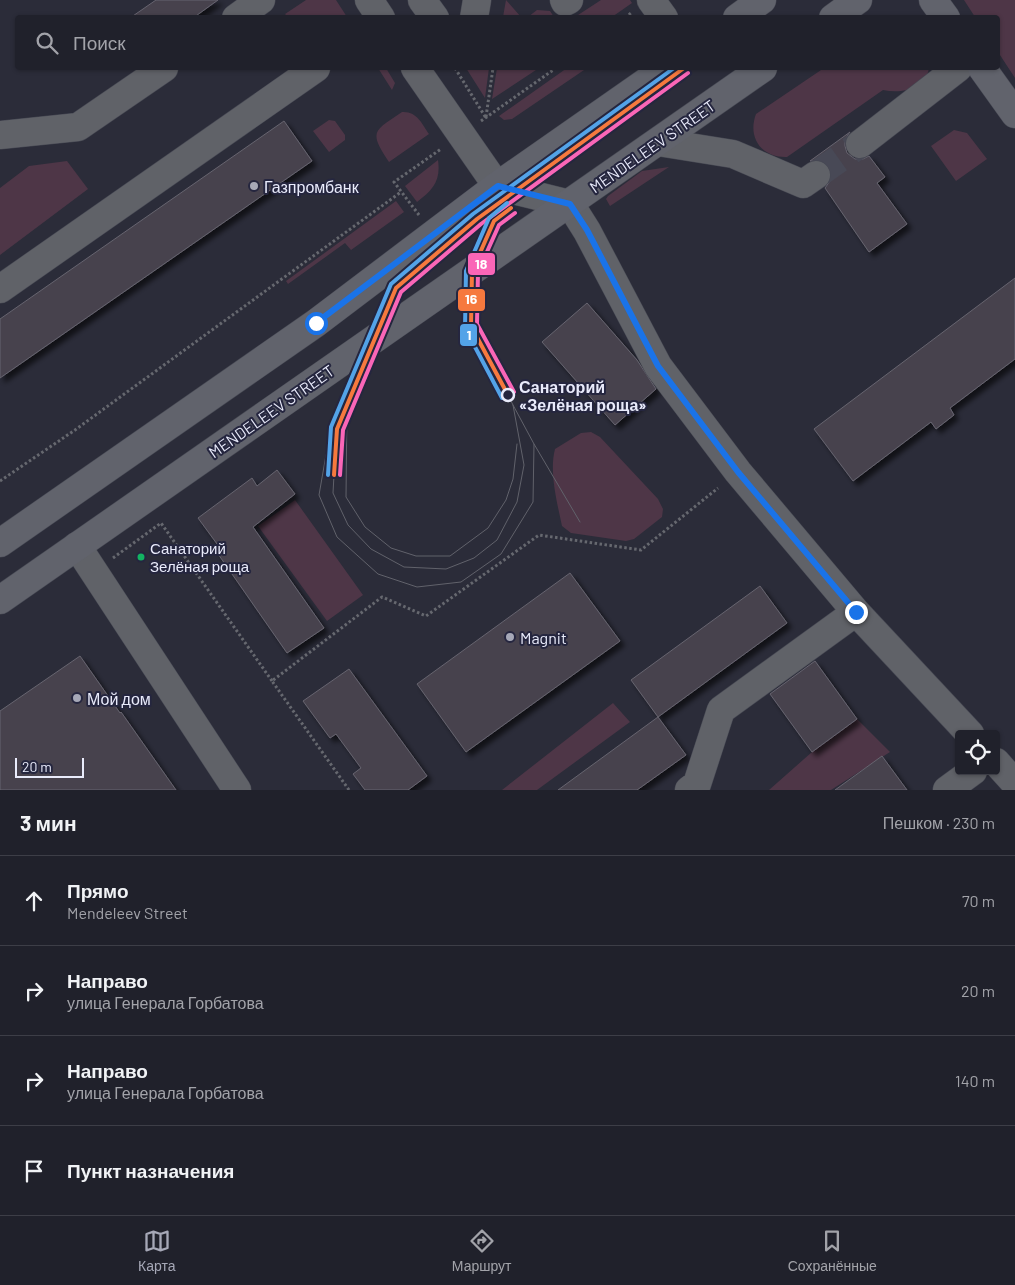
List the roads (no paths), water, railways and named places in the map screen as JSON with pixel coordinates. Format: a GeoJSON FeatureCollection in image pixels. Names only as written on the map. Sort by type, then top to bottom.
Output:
{"type":"FeatureCollection","features":[{"type":"Feature","properties":{"kind":"main road"},"geometry":{"type":"LineString","coordinates":[[837,15],[858,0]]}},
{"type":"Feature","properties":{"kind":"main road"},"geometry":{"type":"LineString","coordinates":[[934,0],[944,15]]}},
{"type":"Feature","properties":{"kind":"main road"},"geometry":{"type":"LineString","coordinates":[[0,543],[316,323],[498,186],[663,70]]}},
{"type":"Feature","properties":{"kind":"main road","name":"MENDELEEV STREET"},"geometry":{"type":"LineString","coordinates":[[0,600],[760,70]]}},
{"type":"Feature","properties":{"kind":"main road"},"geometry":{"type":"LineString","coordinates":[[983,70],[1015,114]]}},
{"type":"Feature","properties":{"kind":"street"},"geometry":{"type":"LineString","coordinates":[[240,15],[261,0]]}},
{"type":"Feature","properties":{"kind":"street"},"geometry":{"type":"LineString","coordinates":[[369,0],[379,15]]}},
{"type":"Feature","properties":{"kind":"street"},"geometry":{"type":"LineString","coordinates":[[422,0],[433,15]]}},
{"type":"Feature","properties":{"kind":"street"},"geometry":{"type":"LineString","coordinates":[[474,15],[477,0]]}},
{"type":"Feature","properties":{"kind":"street"},"geometry":{"type":"LineString","coordinates":[[564,0],[565,2],[569,0]]}},
{"type":"Feature","properties":{"kind":"street"},"geometry":{"type":"LineString","coordinates":[[651,0],[662,15]]}},
{"type":"Feature","properties":{"kind":"street"},"geometry":{"type":"LineString","coordinates":[[0,135],[78,127],[161,70]]}},
{"type":"Feature","properties":{"kind":"street"},"geometry":{"type":"LineString","coordinates":[[0,289],[313,70]]}},
{"type":"Feature","properties":{"kind":"street"},"geometry":{"type":"LineString","coordinates":[[416,70],[498,186],[570,204],[587,230],[658,366],[738,472],[856,612],[966,730]]}},
{"type":"Feature","properties":{"kind":"street"},"geometry":{"type":"LineString","coordinates":[[860,144],[955,70]]}},
{"type":"Feature","properties":{"kind":"street"},"geometry":{"type":"LineString","coordinates":[[658,142],[734,154],[802,184],[816,175]]}},
{"type":"Feature","properties":{"kind":"street"},"geometry":{"type":"LineString","coordinates":[[77,546],[237,790]]}},
{"type":"Feature","properties":{"kind":"street"},"geometry":{"type":"LineString","coordinates":[[689,790],[697,784],[721,710],[856,612]]}},
{"type":"Feature","properties":{"kind":"street"},"geometry":{"type":"LineString","coordinates":[[1000,766],[1015,783]]}},
{"type":"Feature","properties":{"kind":"street"},"geometry":{"type":"LineString","coordinates":[[947,790],[968,775]]}},
{"type":"Feature","properties":{"kind":"tunnel"},"geometry":{"type":"LineString","coordinates":[[816,175],[860,144]]}},
{"type":"Feature","properties":{"kind":"tram line"},"geometry":{"type":"LineString","coordinates":[[334,475],[333,493],[348,525],[371,549],[404,567],[446,569],[474,558],[497,540],[517,502],[524,465],[513,405],[508,395]]}},
{"type":"Feature","properties":{"kind":"tram line"},"geometry":{"type":"LineString","coordinates":[[347,404],[346,497],[365,527],[391,548],[416,556],[450,556],[488,528],[506,500],[513,479],[517,444]]}},
{"type":"Feature","properties":{"kind":"tram line"},"geometry":{"type":"LineString","coordinates":[[337,429],[326,455],[319,495],[337,537],[378,574],[417,587],[461,582],[501,554],[533,502],[534,444],[513,405]]}},
{"type":"Feature","properties":{"kind":"tram line"},"geometry":{"type":"LineString","coordinates":[[534,444],[580,522]]}},
{"type":"Feature","properties":{"kind":"place","name":"Газпромбанк"},"geometry":{"type":"Point","coordinates":[254,186]}},
{"type":"Feature","properties":{"kind":"place","name":"Санаторий «Зелёная роща»"},"geometry":{"type":"Point","coordinates":[508,395]}},
{"type":"Feature","properties":{"kind":"place","name":"Санаторий Зелёная роща"},"geometry":{"type":"Point","coordinates":[141,557]}},
{"type":"Feature","properties":{"kind":"place","name":"Magnit"},"geometry":{"type":"Point","coordinates":[510,637]}},
{"type":"Feature","properties":{"kind":"place","name":"Мой дом"},"geometry":{"type":"Point","coordinates":[77,698]}}]}
